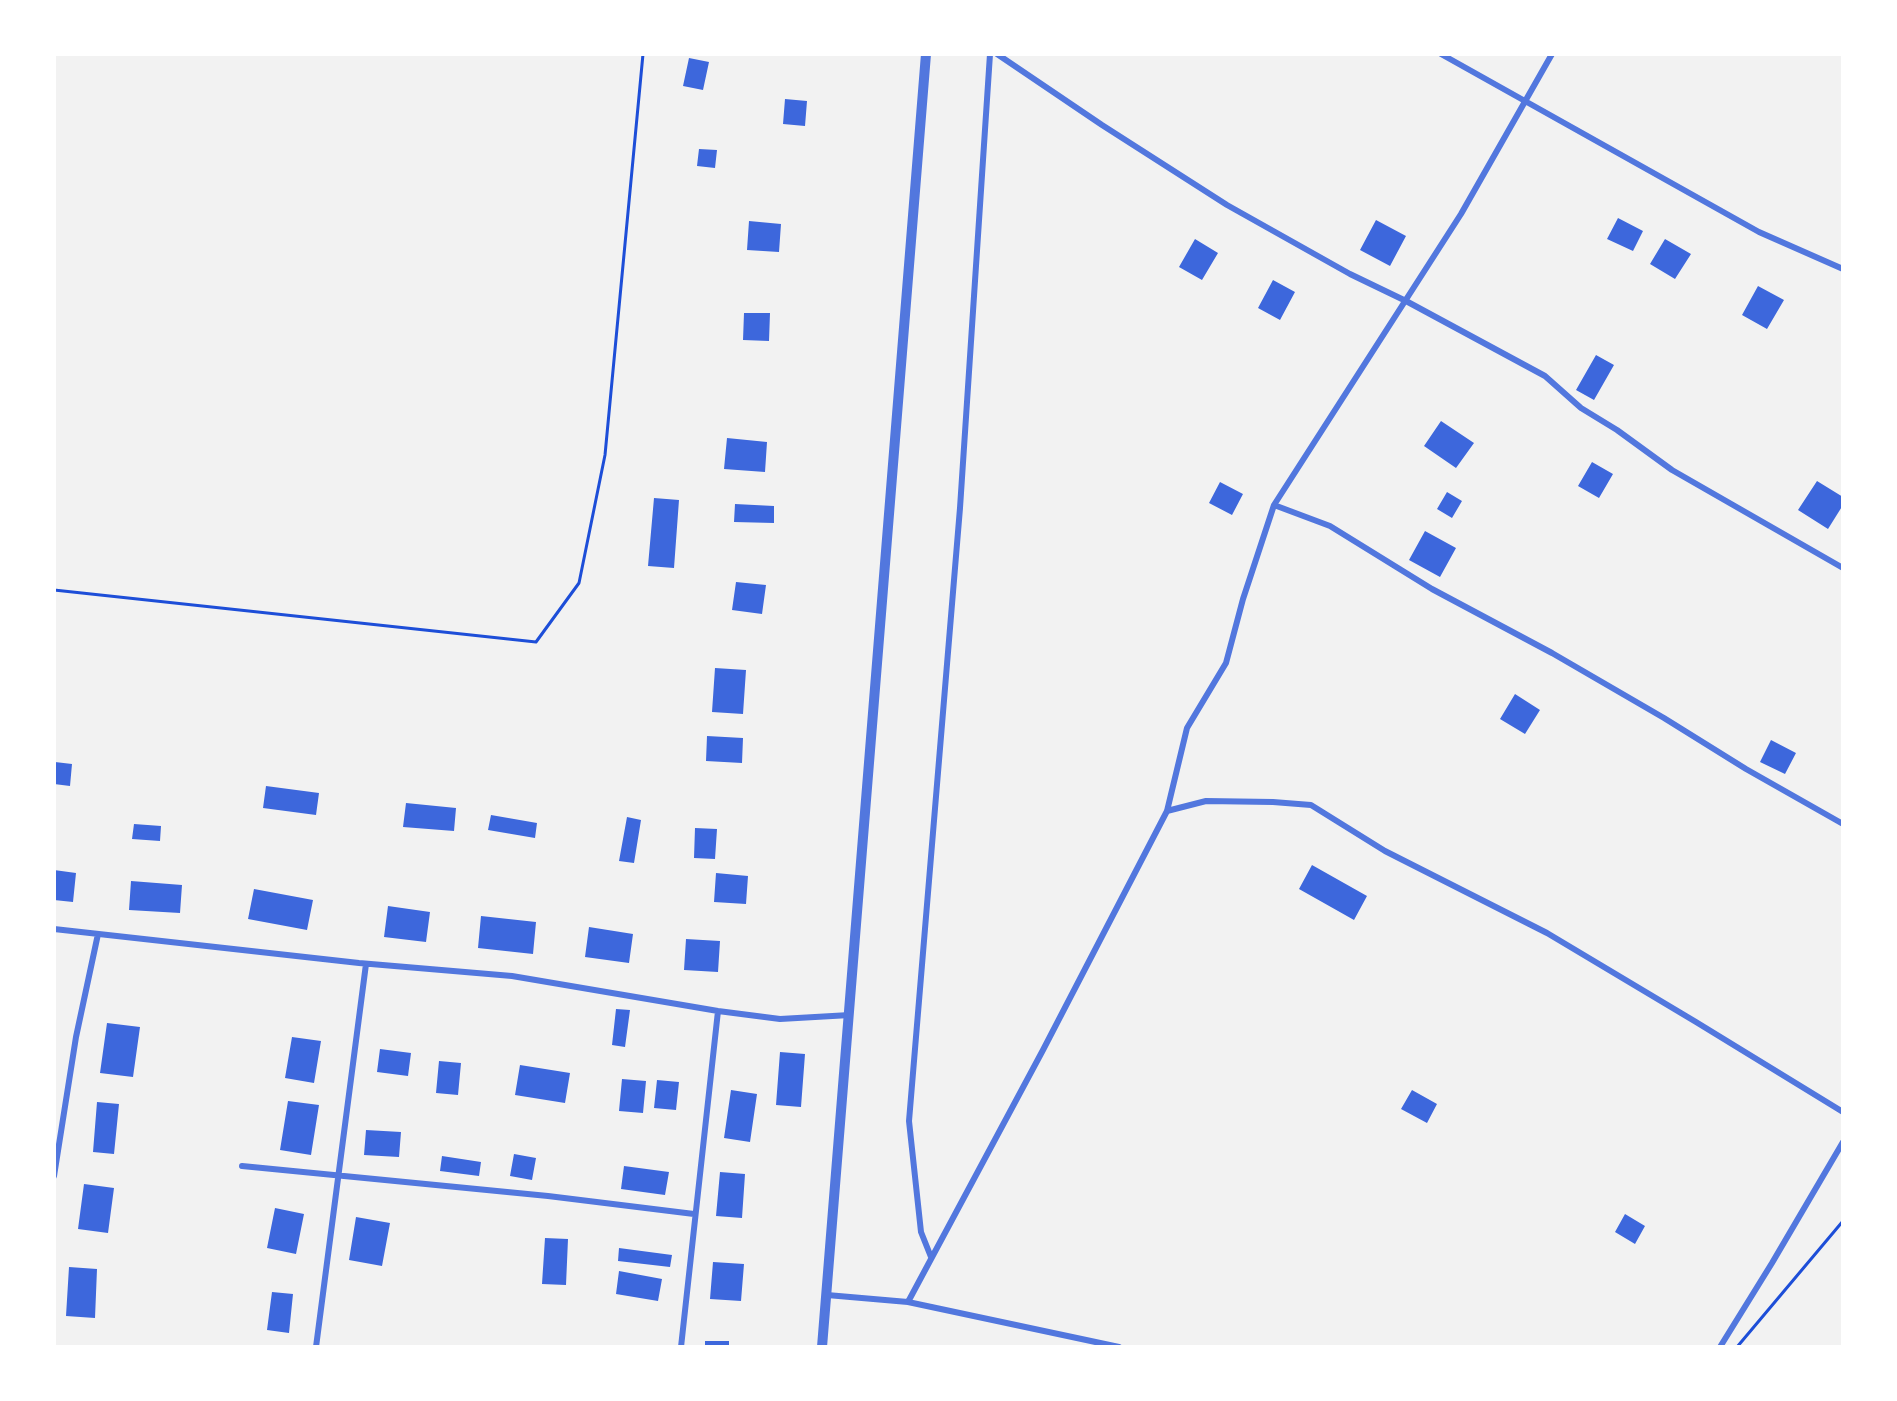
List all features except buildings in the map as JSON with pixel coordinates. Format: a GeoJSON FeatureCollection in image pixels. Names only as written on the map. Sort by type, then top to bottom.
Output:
{"type":"FeatureCollection","features":[{"type":"Feature","properties":{"kind":"street"},"geometry":{"type":"LineString","coordinates":[[822,1347],[926,54]]}},
{"type":"Feature","properties":{"kind":"street"},"geometry":{"type":"LineString","coordinates":[[931,1257],[921,1232],[909,1121],[960,508],[990,54]]}},
{"type":"Feature","properties":{"kind":"street"},"geometry":{"type":"LineString","coordinates":[[997,54],[1227,205],[1350,274],[1406,301],[1545,376],[1581,408],[1617,430],[1672,470],[1843,568]]}},
{"type":"Feature","properties":{"kind":"street"},"geometry":{"type":"LineString","coordinates":[[1441,54],[1759,232],[1843,269]]}},
{"type":"Feature","properties":{"kind":"street"},"geometry":{"type":"LineString","coordinates":[[908,1302],[1043,1050],[1167,811],[1187,728],[1226,663],[1243,598],[1274,505],[1461,214],[1552,54]]}},
{"type":"Feature","properties":{"kind":"street"},"geometry":{"type":"LineString","coordinates":[[1274,505],[1330,526],[1432,589],[1664,718],[1746,769],[1843,824]]}},
{"type":"Feature","properties":{"kind":"street"},"geometry":{"type":"LineString","coordinates":[[1167,811],[1206,801],[1273,802],[1311,806],[1385,851],[1547,933],[1843,1112]]}},
{"type":"Feature","properties":{"kind":"street"},"geometry":{"type":"LineString","coordinates":[[54,929],[366,964],[513,976],[718,1011],[780,1019],[850,1015]]}},
{"type":"Feature","properties":{"kind":"street"},"geometry":{"type":"LineString","coordinates":[[54,1176],[76,1037],[98,934]]}},
{"type":"Feature","properties":{"kind":"street"},"geometry":{"type":"LineString","coordinates":[[316,1347],[366,964]]}},
{"type":"Feature","properties":{"kind":"street"},"geometry":{"type":"LineString","coordinates":[[681,1347],[718,1011]]}},
{"type":"Feature","properties":{"kind":"street"},"geometry":{"type":"LineString","coordinates":[[1720,1347],[1843,1142]]}},
{"type":"Feature","properties":{"kind":"street"},"geometry":{"type":"LineString","coordinates":[[242,1166],[548,1196],[694,1214]]}},
{"type":"Feature","properties":{"kind":"street"},"geometry":{"type":"LineString","coordinates":[[826,1295],[908,1302],[1119,1347]]}},
{"type":"Feature","properties":{"kind":"path"},"geometry":{"type":"LineString","coordinates":[[54,590],[536,642],[579,583],[605,455],[643,54]]}},
{"type":"Feature","properties":{"kind":"path"},"geometry":{"type":"LineString","coordinates":[[1737,1347],[1843,1221]]}}]}
